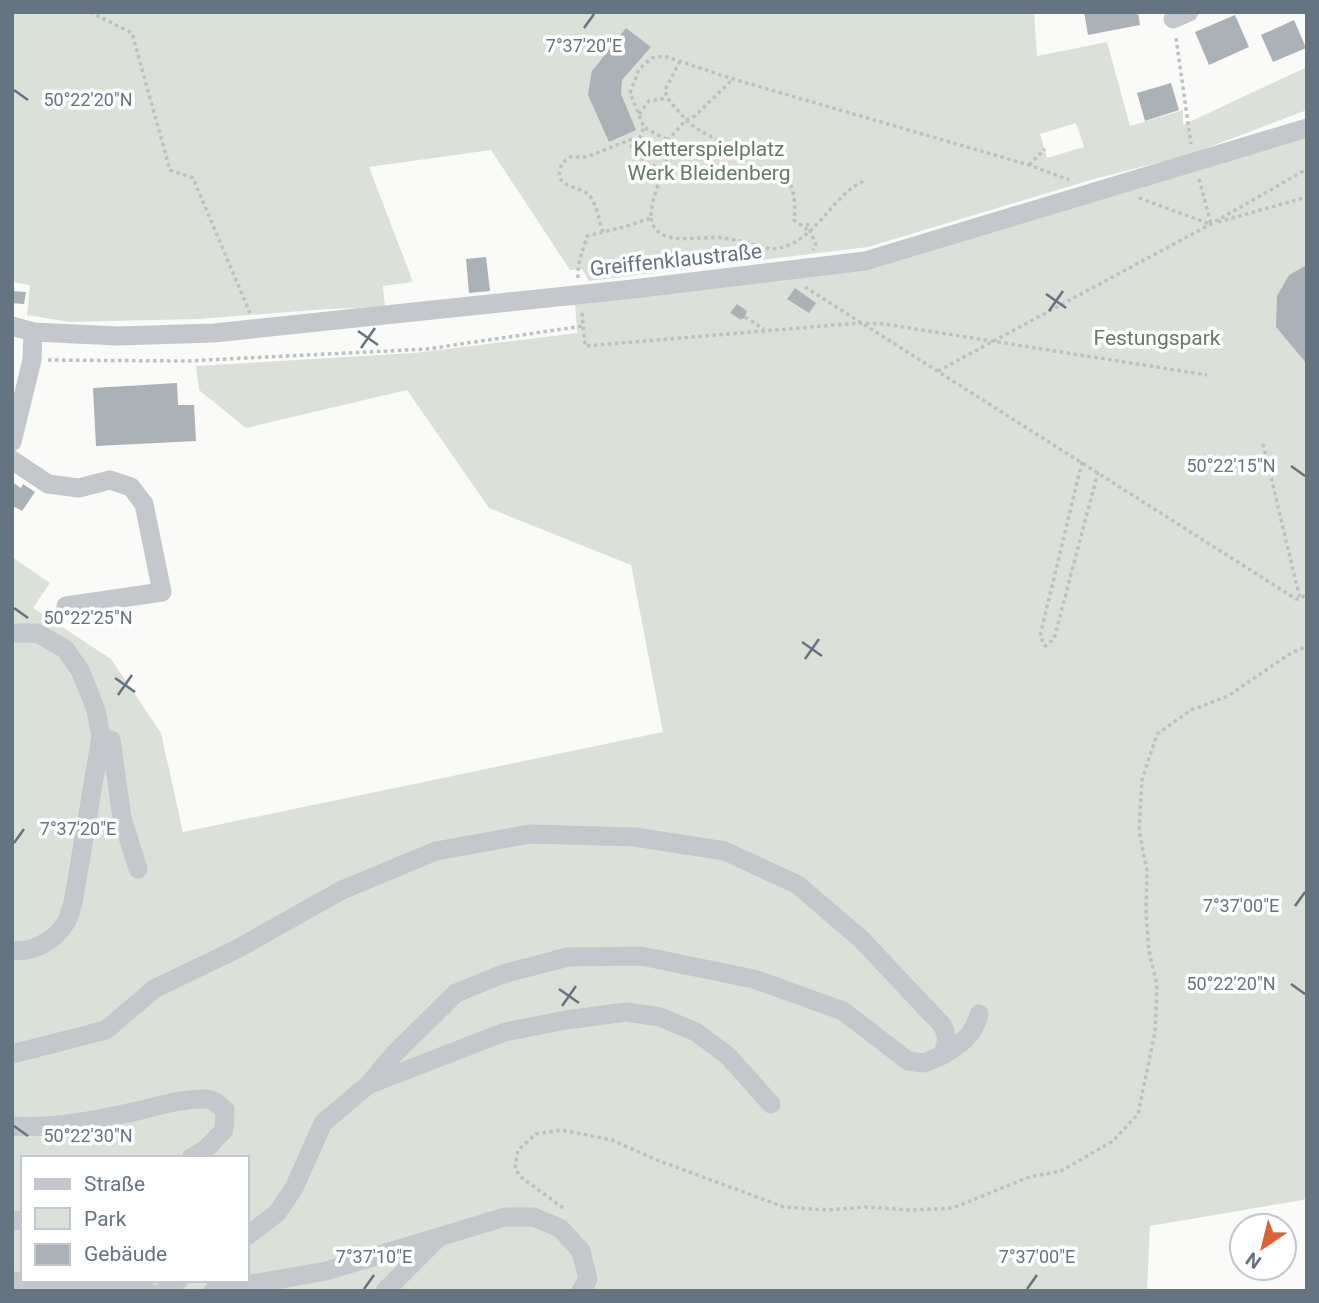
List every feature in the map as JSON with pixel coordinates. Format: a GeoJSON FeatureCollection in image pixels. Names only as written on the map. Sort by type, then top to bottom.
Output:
{"type":"FeatureCollection","features":[{"type":"Feature","properties":{"kind":"street","name":"Greiffenklaustraße"},"geometry":{"type":"LineString","coordinates":[[12,326],[33,332],[118,336],[214,333],[634,289],[865,261],[1307,128]]}},
{"type":"Feature","properties":{"kind":"street"},"geometry":{"type":"LineString","coordinates":[[12,442],[32,360],[33,332]]}},
{"type":"Feature","properties":{"kind":"street"},"geometry":{"type":"LineString","coordinates":[[12,460],[48,484],[79,488],[110,480],[131,487],[144,504],[162,592],[66,606]]}},
{"type":"Feature","properties":{"kind":"street"},"geometry":{"type":"LineString","coordinates":[[12,633],[37,633],[65,649],[80,670],[96,710],[101,737],[73,903],[65,924],[46,943],[22,952],[12,950]]}},
{"type":"Feature","properties":{"kind":"street"},"geometry":{"type":"LineString","coordinates":[[101,737],[111,740],[122,818],[138,869]]}},
{"type":"Feature","properties":{"kind":"street"},"geometry":{"type":"LineString","coordinates":[[12,1054],[106,1030],[154,989],[237,949],[342,890],[436,851],[530,834],[635,837],[725,851],[798,885],[861,939],[943,1026],[947,1039],[943,1055]]}},
{"type":"Feature","properties":{"kind":"street"},"geometry":{"type":"LineString","coordinates":[[248,1235],[276,1213],[295,1188],[323,1123],[369,1084],[394,1054],[456,993],[503,974],[568,957],[641,956],[754,979],[843,1011],[908,1061],[924,1063],[962,1044],[976,1028],[979,1014]]}},
{"type":"Feature","properties":{"kind":"street"},"geometry":{"type":"LineString","coordinates":[[369,1084],[505,1032],[626,1012],[660,1017],[696,1031],[728,1056],[771,1104]]}},
{"type":"Feature","properties":{"kind":"street"},"geometry":{"type":"LineString","coordinates":[[12,1126],[36,1128],[108,1117],[170,1103],[207,1099],[216,1102],[225,1111],[224,1130],[216,1141],[194,1156]]}},
{"type":"Feature","properties":{"kind":"street"},"geometry":{"type":"LineString","coordinates":[[213,1291],[326,1271],[505,1217],[533,1217],[560,1228],[581,1251],[588,1279],[581,1291]]}},
{"type":"Feature","properties":{"kind":"street"},"geometry":{"type":"LineString","coordinates":[[385,1291],[440,1236]]}},
{"type":"Feature","properties":{"kind":"street"},"geometry":{"type":"LineString","coordinates":[[12,1281],[148,1291]]}},
{"type":"Feature","properties":{"kind":"path"},"geometry":{"type":"LineString","coordinates":[[90,12],[132,33],[170,170],[193,178],[270,356]]}},
{"type":"Feature","properties":{"kind":"path"},"geometry":{"type":"LineString","coordinates":[[1181,16],[1194,161],[1211,224]]}},
{"type":"Feature","properties":{"kind":"path"},"geometry":{"type":"LineString","coordinates":[[668,140],[644,127],[630,93],[639,69],[652,58],[664,56],[733,79],[1028,165],[1211,224],[1307,197]]}},
{"type":"Feature","properties":{"kind":"path"},"geometry":{"type":"LineString","coordinates":[[680,61],[665,90],[667,98],[706,136],[743,156],[753,167],[779,172],[786,178],[792,186],[794,220],[809,231]]}},
{"type":"Feature","properties":{"kind":"path"},"geometry":{"type":"LineString","coordinates":[[733,79],[668,140],[669,155],[651,205],[653,227],[659,234],[687,239],[720,238],[771,249],[792,245],[827,215],[849,189],[866,179]]}},
{"type":"Feature","properties":{"kind":"path"},"geometry":{"type":"LineString","coordinates":[[639,114],[649,101],[667,98]]}},
{"type":"Feature","properties":{"kind":"path"},"geometry":{"type":"LineString","coordinates":[[644,127],[640,137],[631,144],[632,150],[640,150],[644,162],[662,169]]}},
{"type":"Feature","properties":{"kind":"path"},"geometry":{"type":"LineString","coordinates":[[603,232],[593,200],[586,192],[562,182],[559,176],[561,166],[570,157],[586,157],[640,137]]}},
{"type":"Feature","properties":{"kind":"path"},"geometry":{"type":"LineString","coordinates":[[1028,165],[1045,149]]}},
{"type":"Feature","properties":{"kind":"path"},"geometry":{"type":"LineString","coordinates":[[938,371],[1211,224],[1307,169]]}},
{"type":"Feature","properties":{"kind":"path"},"geometry":{"type":"LineString","coordinates":[[651,218],[587,236],[578,265],[585,346],[859,323],[884,324],[1207,375]]}},
{"type":"Feature","properties":{"kind":"path"},"geometry":{"type":"LineString","coordinates":[[807,223],[816,245],[809,257]]}},
{"type":"Feature","properties":{"kind":"path"},"geometry":{"type":"LineString","coordinates":[[805,289],[1300,599]]}},
{"type":"Feature","properties":{"kind":"path"},"geometry":{"type":"LineString","coordinates":[[746,317],[766,331]]}},
{"type":"Feature","properties":{"kind":"path"},"geometry":{"type":"LineString","coordinates":[[32,360],[186,360],[427,349],[583,326]]}},
{"type":"Feature","properties":{"kind":"path"},"geometry":{"type":"LineString","coordinates":[[1264,444],[1300,599]]}},
{"type":"Feature","properties":{"kind":"path"},"geometry":{"type":"LineString","coordinates":[[1082,462],[1040,636],[1045,646],[1054,639],[1098,472]]}},
{"type":"Feature","properties":{"kind":"path"},"geometry":{"type":"LineString","coordinates":[[1300,599],[1307,594]]}},
{"type":"Feature","properties":{"kind":"path"},"geometry":{"type":"LineString","coordinates":[[536,1134],[562,1130],[612,1140],[657,1160],[784,1207],[828,1210],[953,1208],[1029,1177],[1061,1171],[1113,1141],[1138,1114],[1155,1032],[1157,985],[1149,951],[1147,871],[1139,830],[1142,780],[1157,734],[1191,710],[1228,696],[1291,653],[1307,646]]}},
{"type":"Feature","properties":{"kind":"green space","name":"Kletterspielplatz Werk Bleidenberg"},"geometry":{"type":"Polygon","coordinates":[[[12,12],[1034,12],[1037,56],[1107,42],[1130,126],[1183,110],[1183,125],[1307,67],[1307,110],[1188,155],[1094,179],[868,247],[589,281],[582,269],[570,270],[491,150],[369,167],[413,282],[383,286],[385,307],[198,319],[69,322],[27,315],[30,285],[12,282],[12,12]],[[1076,123],[1040,134],[1047,158],[1084,147],[1076,123]]]}},
{"type":"Feature","properties":{"kind":"green space","name":"Festungspark"},"geometry":{"type":"Polygon","coordinates":[[[1307,132],[1307,1196],[1303,1200],[1150,1226],[1147,1291],[12,1291],[12,557],[50,583],[33,608],[111,659],[161,733],[183,832],[663,732],[631,565],[489,508],[407,390],[246,428],[199,390],[196,366],[414,353],[577,333],[575,303],[775,278],[1307,132]]]}},
{"type":"Feature","properties":{"kind":"building"},"geometry":{"type":"Polygon","coordinates":[[[1084,12],[1138,12],[1140,25],[1088,35],[1084,12]]]}},
{"type":"Feature","properties":{"kind":"building"},"geometry":{"type":"Polygon","coordinates":[[[1235,15],[1249,47],[1209,65],[1195,32],[1235,15]]]}},
{"type":"Feature","properties":{"kind":"building"},"geometry":{"type":"Polygon","coordinates":[[[1294,20],[1306,48],[1273,62],[1261,35],[1294,20]]]}},
{"type":"Feature","properties":{"kind":"building"},"geometry":{"type":"Polygon","coordinates":[[[626,28],[651,47],[622,80],[621,94],[636,130],[609,142],[588,95],[592,71],[626,28]]]}},
{"type":"Feature","properties":{"kind":"building"},"geometry":{"type":"Polygon","coordinates":[[[1171,83],[1179,110],[1145,121],[1137,93],[1171,83]]]}},
{"type":"Feature","properties":{"kind":"building"},"geometry":{"type":"Polygon","coordinates":[[[486,257],[490,291],[469,293],[466,259],[486,257]]]}},
{"type":"Feature","properties":{"kind":"building"},"geometry":{"type":"Polygon","coordinates":[[[625,262],[626,273],[615,274],[613,264],[625,262]]]}},
{"type":"Feature","properties":{"kind":"building"},"geometry":{"type":"Polygon","coordinates":[[[1307,265],[1307,364],[1276,327],[1277,296],[1289,275],[1307,265]]]}},
{"type":"Feature","properties":{"kind":"building"},"geometry":{"type":"Polygon","coordinates":[[[795,288],[816,303],[809,313],[787,299],[795,288]]]}},
{"type":"Feature","properties":{"kind":"building"},"geometry":{"type":"Polygon","coordinates":[[[12,291],[26,292],[24,304],[12,303],[12,291]]]}},
{"type":"Feature","properties":{"kind":"building"},"geometry":{"type":"Polygon","coordinates":[[[737,304],[747,311],[744,319],[741,320],[730,313],[737,304]]]}},
{"type":"Feature","properties":{"kind":"building"},"geometry":{"type":"Polygon","coordinates":[[[177,383],[178,405],[194,405],[196,441],[96,446],[93,388],[177,383]]]}},
{"type":"Feature","properties":{"kind":"building"},"geometry":{"type":"Polygon","coordinates":[[[12,482],[21,488],[23,484],[35,492],[22,511],[15,507],[12,511],[12,482]]]}}]}
